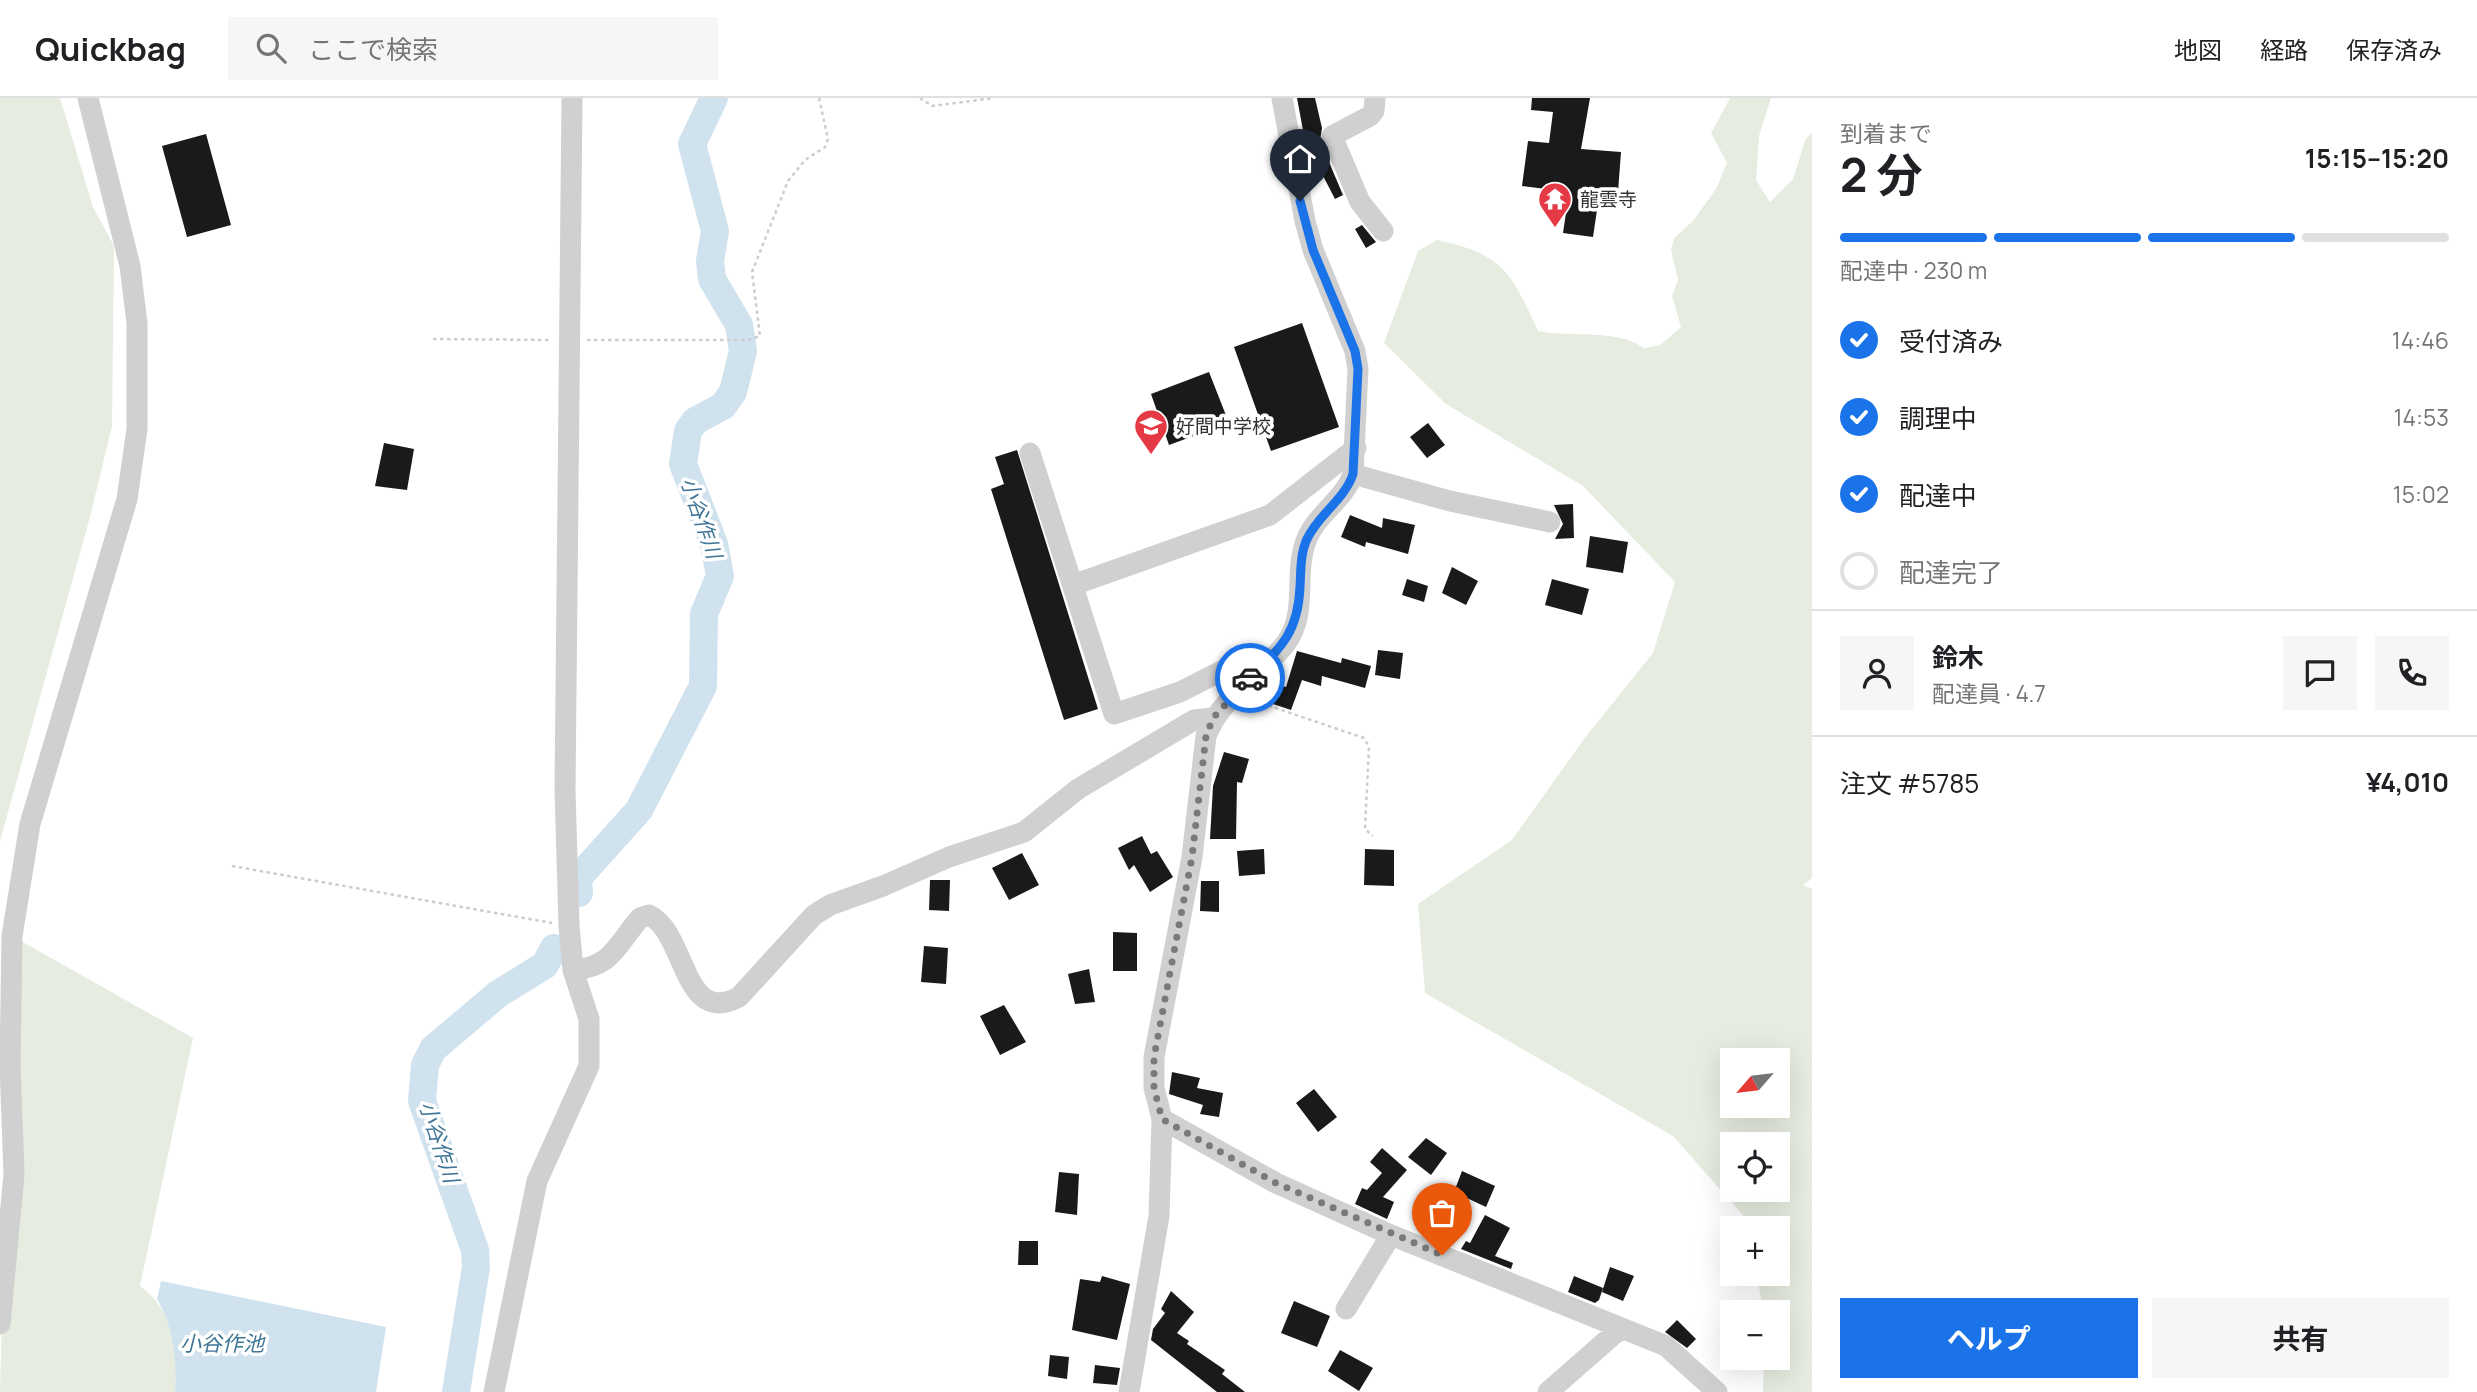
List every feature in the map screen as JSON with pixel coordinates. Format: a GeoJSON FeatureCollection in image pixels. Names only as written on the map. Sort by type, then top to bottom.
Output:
{"type":"FeatureCollection","features":[{"type":"Feature","properties":{"kind":"street"},"geometry":{"type":"LineString","coordinates":[[0,1324],[15,1174],[10,1066],[12,936],[30,824],[127,499],[137,429],[137,323],[130,266],[88,98]]}},
{"type":"Feature","properties":{"kind":"street"},"geometry":{"type":"LineString","coordinates":[[494,1392],[537,1181],[589,1066],[589,1019],[573,970],[569,926],[565,790],[572,98]]}},
{"type":"Feature","properties":{"kind":"street"},"geometry":{"type":"LineString","coordinates":[[1129,1392],[1159,1216],[1162,1119],[1154,1088],[1154,1057],[1192,857],[1206,736],[1213,718],[1245,682],[1286,643],[1300,607],[1305,544],[1312,529],[1350,483],[1353,474],[1356,448],[1355,351],[1308,230],[1295,181],[1282,98]]}},
{"type":"Feature","properties":{"kind":"street"},"geometry":{"type":"LineString","coordinates":[[1375,98],[1374,111],[1370,116],[1332,136],[1360,202],[1383,231]]}},
{"type":"Feature","properties":{"kind":"street"},"geometry":{"type":"LineString","coordinates":[[1073,585],[1269,515],[1356,448]]}},
{"type":"Feature","properties":{"kind":"street"},"geometry":{"type":"LineString","coordinates":[[1030,453],[1114,714],[1180,692],[1231,666],[1245,682]]}},
{"type":"Feature","properties":{"kind":"street"},"geometry":{"type":"LineString","coordinates":[[1353,474],[1450,501],[1550,522]]}},
{"type":"Feature","properties":{"kind":"street"},"geometry":{"type":"LineString","coordinates":[[573,970],[599,965],[618,950],[639,918],[649,915],[656,918],[676,949],[700,995],[713,1004],[723,1005],[739,997],[814,915],[830,905],[883,886],[949,857],[1024,832],[1078,789],[1194,720],[1213,718]]}},
{"type":"Feature","properties":{"kind":"street"},"geometry":{"type":"LineString","coordinates":[[1162,1119],[1276,1183],[1391,1235],[1667,1346],[1717,1392]]}},
{"type":"Feature","properties":{"kind":"street"},"geometry":{"type":"LineString","coordinates":[[1346,1309],[1391,1235]]}},
{"type":"Feature","properties":{"kind":"street"},"geometry":{"type":"LineString","coordinates":[[1548,1392],[1620,1328]]}},
{"type":"Feature","properties":{"kind":"path"},"geometry":{"type":"LineString","coordinates":[[737,340],[760,336],[752,282],[759,252],[788,181],[805,160],[825,148],[828,139],[819,98]]}},
{"type":"Feature","properties":{"kind":"path"},"geometry":{"type":"LineString","coordinates":[[920,98],[932,106],[994,98]]}},
{"type":"Feature","properties":{"kind":"path"},"geometry":{"type":"LineString","coordinates":[[1245,682],[1257,703],[1364,738],[1368,747],[1365,829],[1373,836]]}},
{"type":"Feature","properties":{"kind":"path"},"geometry":{"type":"LineString","coordinates":[[232,866],[569,926]]}},
{"type":"Feature","properties":{"kind":"shaded area"},"geometry":{"type":"Polygon","coordinates":[[[0,98],[60,98],[93,207],[114,246],[112,426],[90,517],[0,841],[0,98]]]}},
{"type":"Feature","properties":{"kind":"shaded area"},"geometry":{"type":"Polygon","coordinates":[[[1730,98],[1771,98],[1759,136],[1756,180],[1770,202],[1793,179],[1806,138],[1812,133],[1812,878],[1803,885],[1812,889],[1812,1392],[1763,1392],[1764,1370],[1790,1370],[1790,1300],[1761,1300],[1759,1286],[1790,1286],[1790,1216],[1744,1216],[1731,1202],[1790,1202],[1790,1132],[1720,1132],[1720,1189],[1673,1136],[1425,993],[1418,904],[1512,840],[1584,739],[1653,653],[1675,582],[1583,486],[1446,404],[1384,343],[1418,251],[1437,240],[1491,259],[1512,280],[1538,331],[1620,338],[1644,348],[1660,345],[1681,327],[1672,296],[1678,280],[1671,250],[1674,238],[1693,221],[1716,189],[1727,163],[1711,133],[1730,98]]]}},
{"type":"Feature","properties":{"kind":"shaded area"},"geometry":{"type":"Polygon","coordinates":[[[12,936],[193,1038],[140,1286],[152,1297],[168,1320],[175,1347],[175,1392],[0,1392],[12,936]]]}},
{"type":"Feature","properties":{"kind":"water","name":"小谷作池"},"geometry":{"type":"Polygon","coordinates":[[[161,1281],[386,1327],[376,1392],[175,1392],[173,1344],[157,1299],[161,1281]]]}},
{"type":"Feature","properties":{"kind":"building"},"geometry":{"type":"Polygon","coordinates":[[[1297,98],[1315,98],[1322,128],[1320,141],[1343,195],[1335,199],[1305,141],[1297,98]]]}},
{"type":"Feature","properties":{"kind":"building"},"geometry":{"type":"Polygon","coordinates":[[[1532,98],[1590,98],[1581,149],[1621,152],[1618,192],[1600,190],[1593,237],[1563,233],[1569,192],[1522,186],[1528,141],[1549,143],[1553,112],[1531,110],[1532,98]]]}},
{"type":"Feature","properties":{"kind":"building"},"geometry":{"type":"Polygon","coordinates":[[[206,134],[231,225],[187,237],[162,146],[206,134]]]}},
{"type":"Feature","properties":{"kind":"building"},"geometry":{"type":"Polygon","coordinates":[[[1362,225],[1376,242],[1366,248],[1355,229],[1362,225]]]}},
{"type":"Feature","properties":{"kind":"building"},"geometry":{"type":"Polygon","coordinates":[[[1302,323],[1339,427],[1271,451],[1234,347],[1302,323]]]}},
{"type":"Feature","properties":{"kind":"building"},"geometry":{"type":"Polygon","coordinates":[[[1209,372],[1229,423],[1169,445],[1151,394],[1209,372]]]}},
{"type":"Feature","properties":{"kind":"building"},"geometry":{"type":"Polygon","coordinates":[[[1428,423],[1445,445],[1427,458],[1410,437],[1428,423]]]}},
{"type":"Feature","properties":{"kind":"building"},"geometry":{"type":"Polygon","coordinates":[[[384,443],[414,449],[407,490],[375,486],[384,443]]]}},
{"type":"Feature","properties":{"kind":"building"},"geometry":{"type":"Polygon","coordinates":[[[1017,450],[1098,709],[1064,720],[991,489],[1004,484],[995,457],[1017,450]]]}},
{"type":"Feature","properties":{"kind":"building"},"geometry":{"type":"Polygon","coordinates":[[[1573,504],[1574,538],[1555,539],[1563,524],[1554,505],[1573,504]]]}},
{"type":"Feature","properties":{"kind":"building"},"geometry":{"type":"Polygon","coordinates":[[[1350,515],[1382,528],[1383,518],[1415,525],[1408,554],[1366,542],[1365,547],[1341,537],[1350,515]]]}},
{"type":"Feature","properties":{"kind":"building"},"geometry":{"type":"Polygon","coordinates":[[[1590,536],[1628,542],[1623,573],[1586,567],[1590,536]]]}},
{"type":"Feature","properties":{"kind":"building"},"geometry":{"type":"Polygon","coordinates":[[[1452,567],[1478,581],[1466,605],[1442,593],[1452,567]]]}},
{"type":"Feature","properties":{"kind":"building"},"geometry":{"type":"Polygon","coordinates":[[[1407,579],[1428,586],[1424,602],[1402,595],[1407,579]]]}},
{"type":"Feature","properties":{"kind":"building"},"geometry":{"type":"Polygon","coordinates":[[[1552,579],[1589,589],[1582,615],[1545,605],[1552,579]]]}},
{"type":"Feature","properties":{"kind":"building"},"geometry":{"type":"Polygon","coordinates":[[[1378,650],[1403,653],[1400,679],[1375,675],[1378,650]]]}},
{"type":"Feature","properties":{"kind":"building"},"geometry":{"type":"Polygon","coordinates":[[[1297,651],[1341,663],[1342,658],[1371,666],[1365,688],[1322,676],[1321,686],[1302,680],[1291,710],[1261,700],[1268,681],[1286,687],[1297,651]]]}},
{"type":"Feature","properties":{"kind":"building"},"geometry":{"type":"Polygon","coordinates":[[[1224,752],[1249,759],[1242,783],[1237,782],[1236,839],[1210,839],[1213,786],[1224,752]]]}},
{"type":"Feature","properties":{"kind":"building"},"geometry":{"type":"Polygon","coordinates":[[[1142,836],[1151,854],[1157,851],[1173,877],[1150,892],[1134,865],[1129,870],[1118,848],[1142,836]]]}},
{"type":"Feature","properties":{"kind":"building"},"geometry":{"type":"Polygon","coordinates":[[[1264,849],[1265,874],[1239,876],[1237,851],[1264,849]]]}},
{"type":"Feature","properties":{"kind":"building"},"geometry":{"type":"Polygon","coordinates":[[[1365,849],[1394,850],[1394,886],[1364,885],[1365,849]]]}},
{"type":"Feature","properties":{"kind":"building"},"geometry":{"type":"Polygon","coordinates":[[[1022,853],[1039,885],[1009,900],[992,868],[1022,853]]]}},
{"type":"Feature","properties":{"kind":"building"},"geometry":{"type":"Polygon","coordinates":[[[930,880],[950,880],[949,911],[929,910],[930,880]]]}},
{"type":"Feature","properties":{"kind":"building"},"geometry":{"type":"Polygon","coordinates":[[[1201,881],[1219,881],[1219,912],[1200,911],[1201,881]]]}},
{"type":"Feature","properties":{"kind":"building"},"geometry":{"type":"Polygon","coordinates":[[[1113,932],[1137,933],[1137,971],[1113,971],[1113,932]]]}},
{"type":"Feature","properties":{"kind":"building"},"geometry":{"type":"Polygon","coordinates":[[[924,946],[948,948],[946,984],[921,982],[924,946]]]}},
{"type":"Feature","properties":{"kind":"building"},"geometry":{"type":"Polygon","coordinates":[[[1089,969],[1095,1002],[1075,1004],[1068,974],[1089,969]]]}},
{"type":"Feature","properties":{"kind":"building"},"geometry":{"type":"Polygon","coordinates":[[[1004,1005],[1026,1042],[1000,1055],[980,1016],[1004,1005]]]}},
{"type":"Feature","properties":{"kind":"building"},"geometry":{"type":"Polygon","coordinates":[[[1172,1072],[1200,1078],[1197,1088],[1223,1093],[1219,1117],[1200,1114],[1203,1105],[1169,1094],[1172,1072]]]}},
{"type":"Feature","properties":{"kind":"building"},"geometry":{"type":"Polygon","coordinates":[[[1314,1089],[1337,1117],[1318,1132],[1296,1103],[1314,1089]]]}},
{"type":"Feature","properties":{"kind":"building"},"geometry":{"type":"Polygon","coordinates":[[[1426,1138],[1447,1153],[1431,1175],[1408,1157],[1426,1138]]]}},
{"type":"Feature","properties":{"kind":"building"},"geometry":{"type":"Polygon","coordinates":[[[1382,1148],[1407,1170],[1383,1197],[1394,1202],[1387,1219],[1355,1204],[1362,1188],[1367,1190],[1382,1173],[1370,1162],[1382,1148]]]}},
{"type":"Feature","properties":{"kind":"building"},"geometry":{"type":"Polygon","coordinates":[[[1462,1171],[1495,1186],[1486,1207],[1454,1192],[1462,1171]]]}},
{"type":"Feature","properties":{"kind":"building"},"geometry":{"type":"Polygon","coordinates":[[[1059,1172],[1079,1174],[1077,1215],[1055,1212],[1059,1172]]]}},
{"type":"Feature","properties":{"kind":"building"},"geometry":{"type":"Polygon","coordinates":[[[1485,1215],[1510,1228],[1495,1256],[1513,1263],[1511,1269],[1461,1249],[1466,1241],[1470,1243],[1485,1215]]]}},
{"type":"Feature","properties":{"kind":"building"},"geometry":{"type":"Polygon","coordinates":[[[1019,1241],[1038,1241],[1038,1265],[1018,1265],[1019,1241]]]}},
{"type":"Feature","properties":{"kind":"building"},"geometry":{"type":"Polygon","coordinates":[[[1610,1267],[1634,1276],[1623,1301],[1602,1292],[1610,1267]]]}},
{"type":"Feature","properties":{"kind":"building"},"geometry":{"type":"Polygon","coordinates":[[[1102,1276],[1130,1284],[1117,1340],[1072,1330],[1080,1279],[1100,1282],[1102,1276]]]}},
{"type":"Feature","properties":{"kind":"building"},"geometry":{"type":"Polygon","coordinates":[[[1574,1276],[1603,1288],[1599,1300],[1595,1303],[1568,1292],[1574,1276]]]}},
{"type":"Feature","properties":{"kind":"building"},"geometry":{"type":"Polygon","coordinates":[[[1171,1291],[1194,1312],[1177,1333],[1189,1341],[1187,1344],[1225,1370],[1222,1374],[1245,1392],[1217,1392],[1151,1340],[1153,1329],[1165,1313],[1161,1309],[1171,1291]]]}},
{"type":"Feature","properties":{"kind":"building"},"geometry":{"type":"Polygon","coordinates":[[[1294,1301],[1330,1316],[1317,1347],[1281,1333],[1294,1301]]]}},
{"type":"Feature","properties":{"kind":"building"},"geometry":{"type":"Polygon","coordinates":[[[1677,1320],[1696,1339],[1687,1348],[1665,1332],[1677,1320]]]}},
{"type":"Feature","properties":{"kind":"building"},"geometry":{"type":"Polygon","coordinates":[[[1340,1350],[1373,1368],[1359,1391],[1328,1371],[1340,1350]]]}},
{"type":"Feature","properties":{"kind":"building"},"geometry":{"type":"Polygon","coordinates":[[[1050,1355],[1069,1357],[1067,1379],[1048,1376],[1050,1355]]]}},
{"type":"Feature","properties":{"kind":"building"},"geometry":{"type":"Polygon","coordinates":[[[1095,1365],[1120,1368],[1117,1385],[1093,1383],[1095,1365]]]}},
{"type":"Feature","properties":{"kind":"waterway","name":"小谷作川"},"geometry":{"type":"LineString","coordinates":[[579,893],[578,878],[639,810],[703,686],[704,614],[720,576],[714,544],[683,464],[688,431],[695,421],[723,406],[733,392],[743,351],[739,325],[712,279],[710,261],[715,231],[692,144],[714,98]]}},
{"type":"Feature","properties":{"kind":"waterway","name":"小谷作川"},"geometry":{"type":"LineString","coordinates":[[456,1392],[476,1267],[475,1250],[422,1101],[425,1065],[433,1049],[498,994],[545,965],[554,948]]}},
{"type":"Feature","properties":{"kind":"way so far"},"geometry":{"type":"LineString","coordinates":[[1250,678],[1213,718],[1206,736],[1192,857],[1154,1057],[1154,1088],[1162,1119],[1276,1183],[1442,1255]]}},
{"type":"Feature","properties":{"kind":"place","name":"龍雲寺"},"geometry":{"type":"Point","coordinates":[1555,229]}},
{"type":"Feature","properties":{"kind":"place","name":"好間中学校"},"geometry":{"type":"Point","coordinates":[1151,456]}},
{"type":"Feature","properties":{"kind":"route"},"geometry":{"type":"LineString","coordinates":[[1250,678],[1286,643],[1294,626],[1300,607],[1305,544],[1312,529],[1350,483],[1356,448],[1358,369],[1355,351],[1313,250],[1300,201]]}}]}
